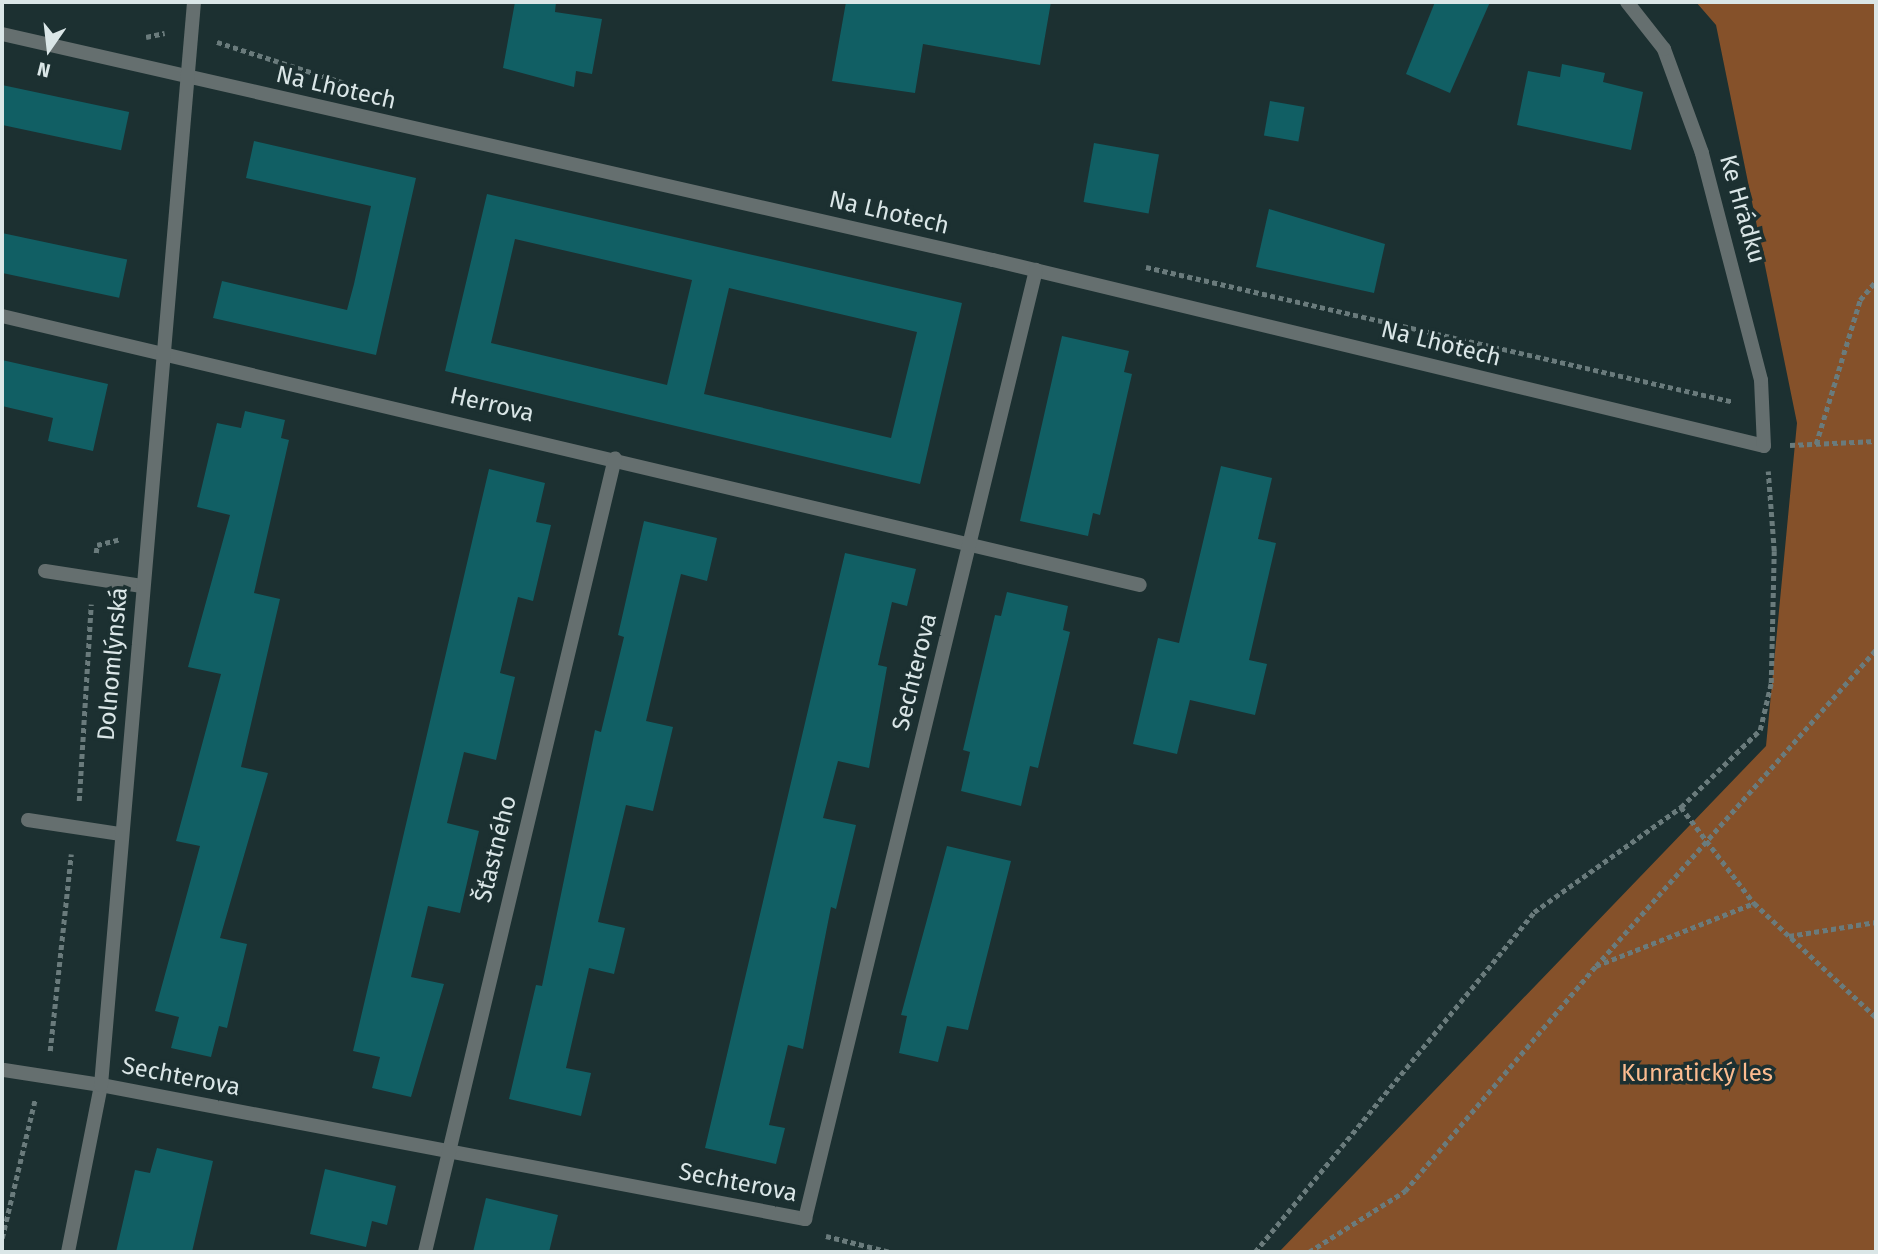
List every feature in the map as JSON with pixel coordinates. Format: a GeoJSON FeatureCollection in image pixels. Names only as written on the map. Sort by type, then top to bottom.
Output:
{"type":"FeatureCollection","features":[{"type":"Feature","properties":{"kind":"street","name":"Dolnomlýnská"},"geometry":{"type":"LineString","coordinates":[[68,1252],[101,1085],[161,350],[194,2]]}},
{"type":"Feature","properties":{"kind":"street","name":"Ke Hrádku"},"geometry":{"type":"LineString","coordinates":[[1626,2],[1664,49],[1702,153],[1758,366],[1764,446]]}},
{"type":"Feature","properties":{"kind":"street","name":"Na Lhotech"},"geometry":{"type":"LineString","coordinates":[[2,34],[1036,270],[1764,446]]}},
{"type":"Feature","properties":{"kind":"street","name":"Sechterova"},"geometry":{"type":"LineString","coordinates":[[4,1070],[101,1085],[806,1219],[1036,270]]}},
{"type":"Feature","properties":{"kind":"street","name":"Herrova"},"geometry":{"type":"LineString","coordinates":[[2,316],[161,350],[971,542]]}},
{"type":"Feature","properties":{"kind":"street","name":"Šťastného"},"geometry":{"type":"LineString","coordinates":[[425,1252],[446,1150],[615,458]]}},
{"type":"Feature","properties":{"kind":"street"},"geometry":{"type":"LineString","coordinates":[[971,542],[1140,586]]}},
{"type":"Feature","properties":{"kind":"street"},"geometry":{"type":"LineString","coordinates":[[45,571],[142,586]]}},
{"type":"Feature","properties":{"kind":"street"},"geometry":{"type":"LineString","coordinates":[[28,820],[121,834]]}},
{"type":"Feature","properties":{"kind":"path"},"geometry":{"type":"LineString","coordinates":[[1816,444],[1860,300],[1876,281]]}},
{"type":"Feature","properties":{"kind":"path"},"geometry":{"type":"LineString","coordinates":[[1255,1252],[1534,912],[1681,807],[1760,730],[1771,683],[1774,551],[1764,446],[1876,441]]}},
{"type":"Feature","properties":{"kind":"path"},"geometry":{"type":"LineString","coordinates":[[1309,1252],[1405,1191],[1596,966],[1876,649]]}},
{"type":"Feature","properties":{"kind":"path"},"geometry":{"type":"LineString","coordinates":[[1681,807],[1754,903],[1876,1017]]}},
{"type":"Feature","properties":{"kind":"path"},"geometry":{"type":"LineString","coordinates":[[1596,966],[1754,903]]}},
{"type":"Feature","properties":{"kind":"path"},"geometry":{"type":"LineString","coordinates":[[1789,936],[1876,922]]}},
{"type":"Feature","properties":{"kind":"path"},"geometry":{"type":"LineString","coordinates":[[2,1238],[15,1185]]}},
{"type":"Feature","properties":{"kind":"path"},"geometry":{"type":"LineString","coordinates":[[806,1219],[824,1236],[890,1252]]}},
{"type":"Feature","properties":{"kind":"green space","name":"Kunratický les"},"geometry":{"type":"Polygon","coordinates":[[[1696,2],[1876,2],[1876,1252],[1279,1252],[1766,746],[1797,423],[1716,25],[1696,2]]]}},
{"type":"Feature","properties":{"kind":"building"},"geometry":{"type":"Polygon","coordinates":[[[515,2],[556,2],[555,12],[602,19],[592,74],[576,71],[574,87],[503,68],[515,2]]]}},
{"type":"Feature","properties":{"kind":"building"},"geometry":{"type":"Polygon","coordinates":[[[846,2],[1051,2],[1040,65],[923,44],[915,93],[832,81],[846,2]]]}},
{"type":"Feature","properties":{"kind":"building"},"geometry":{"type":"Polygon","coordinates":[[[1435,2],[1490,2],[1450,93],[1406,74],[1435,2]]]}},
{"type":"Feature","properties":{"kind":"building"},"geometry":{"type":"Polygon","coordinates":[[[1562,64],[1605,73],[1603,82],[1643,92],[1631,150],[1517,125],[1528,71],[1560,77],[1562,64]]]}},
{"type":"Feature","properties":{"kind":"building"},"geometry":{"type":"Polygon","coordinates":[[[2,85],[129,112],[121,150],[2,125],[2,85]]]}},
{"type":"Feature","properties":{"kind":"building"},"geometry":{"type":"Polygon","coordinates":[[[1270,101],[1304,107],[1298,142],[1264,135],[1270,101]]]}},
{"type":"Feature","properties":{"kind":"building"},"geometry":{"type":"Polygon","coordinates":[[[254,141],[416,178],[376,355],[213,318],[222,281],[347,310],[354,284],[371,206],[246,178],[254,141]]]}},
{"type":"Feature","properties":{"kind":"building"},"geometry":{"type":"Polygon","coordinates":[[[1094,143],[1159,154],[1149,214],[1084,202],[1094,143]]]}},
{"type":"Feature","properties":{"kind":"building"},"geometry":{"type":"Polygon","coordinates":[[[487,194],[962,303],[920,484],[445,371],[487,194]],[[515,239],[491,343],[667,385],[692,280],[515,239]],[[729,288],[704,394],[891,438],[917,332],[729,288]]]}},
{"type":"Feature","properties":{"kind":"building"},"geometry":{"type":"Polygon","coordinates":[[[1269,209],[1385,244],[1374,293],[1256,267],[1269,209]]]}},
{"type":"Feature","properties":{"kind":"building"},"geometry":{"type":"Polygon","coordinates":[[[2,233],[127,260],[119,298],[2,273],[2,233]]]}},
{"type":"Feature","properties":{"kind":"building"},"geometry":{"type":"Polygon","coordinates":[[[1062,336],[1129,351],[1124,372],[1132,374],[1100,515],[1093,513],[1088,536],[1020,521],[1062,336]]]}},
{"type":"Feature","properties":{"kind":"building"},"geometry":{"type":"Polygon","coordinates":[[[2,360],[108,384],[93,451],[48,441],[53,418],[2,406],[2,360]]]}},
{"type":"Feature","properties":{"kind":"building"},"geometry":{"type":"Polygon","coordinates":[[[245,411],[285,420],[281,438],[289,440],[254,593],[280,599],[241,767],[268,773],[220,938],[247,944],[227,1028],[219,1026],[211,1057],[171,1048],[179,1017],[155,1011],[200,846],[176,841],[221,674],[188,667],[230,515],[197,507],[217,423],[241,428],[245,411]]]}},
{"type":"Feature","properties":{"kind":"building"},"geometry":{"type":"Polygon","coordinates":[[[1221,466],[1272,478],[1258,539],[1276,543],[1249,660],[1267,664],[1255,715],[1190,700],[1177,754],[1133,744],[1158,638],[1179,643],[1221,466]]]}},
{"type":"Feature","properties":{"kind":"building"},"geometry":{"type":"Polygon","coordinates":[[[489,469],[545,483],[536,522],[551,525],[533,601],[518,597],[500,673],[515,677],[496,760],[464,752],[447,823],[479,831],[460,913],[428,906],[411,977],[444,984],[411,1097],[372,1088],[380,1057],[353,1051],[489,469]]]}},
{"type":"Feature","properties":{"kind":"building"},"geometry":{"type":"Polygon","coordinates":[[[644,521],[717,538],[707,581],[681,574],[646,721],[673,727],[653,811],[626,805],[598,922],[625,928],[614,974],[589,968],[566,1068],[591,1073],[581,1116],[509,1099],[536,985],[542,986],[595,730],[601,732],[624,637],[618,635],[644,521]]]}},
{"type":"Feature","properties":{"kind":"building"},"geometry":{"type":"Polygon","coordinates":[[[845,553],[916,569],[907,606],[892,602],[878,665],[887,667],[869,768],[838,761],[823,818],[856,825],[836,909],[831,907],[803,1049],[788,1045],[769,1125],[785,1128],[776,1164],[705,1148],[845,553]]]}},
{"type":"Feature","properties":{"kind":"building"},"geometry":{"type":"Polygon","coordinates":[[[1007,592],[1068,606],[1063,630],[1070,632],[1038,768],[1030,766],[1021,806],[961,791],[970,752],[963,750],[995,615],[1001,616],[1007,592]]]}},
{"type":"Feature","properties":{"kind":"building"},"geometry":{"type":"Polygon","coordinates":[[[947,846],[1011,861],[968,1030],[947,1026],[938,1062],[899,1053],[907,1016],[901,1015],[947,846]]]}},
{"type":"Feature","properties":{"kind":"building"},"geometry":{"type":"Polygon","coordinates":[[[157,1148],[213,1161],[192,1252],[116,1252],[135,1170],[150,1173],[157,1148]]]}},
{"type":"Feature","properties":{"kind":"building"},"geometry":{"type":"Polygon","coordinates":[[[325,1169],[396,1186],[387,1225],[372,1221],[366,1247],[310,1234],[325,1169]]]}},
{"type":"Feature","properties":{"kind":"building"},"geometry":{"type":"Polygon","coordinates":[[[486,1198],[558,1215],[549,1252],[473,1252],[486,1198]]]}}]}
